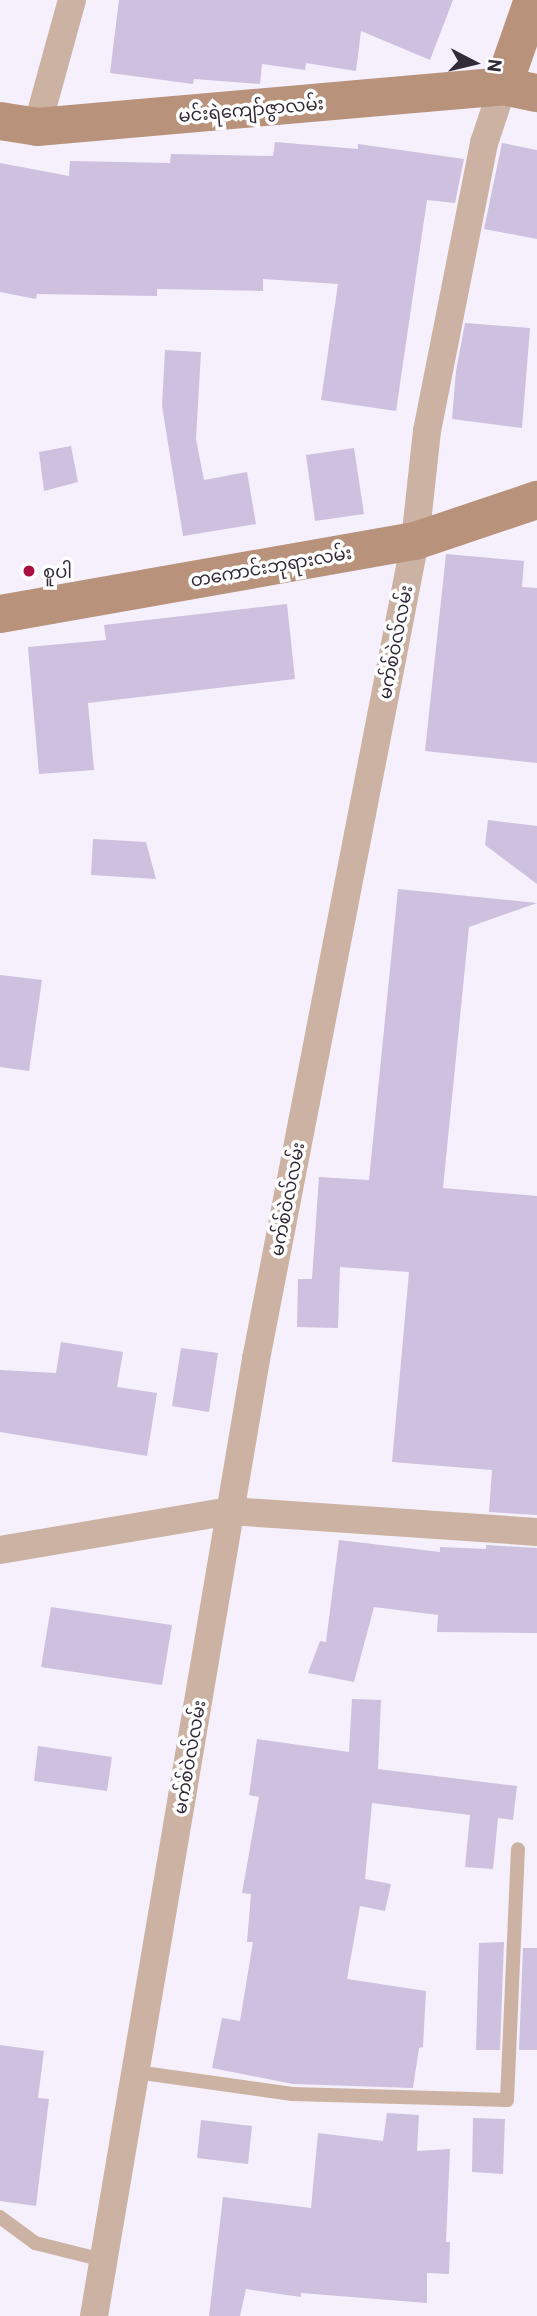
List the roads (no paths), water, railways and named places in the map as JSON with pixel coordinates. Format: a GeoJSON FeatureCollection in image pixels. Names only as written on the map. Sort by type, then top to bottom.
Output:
{"type":"FeatureCollection","features":[{"type":"Feature","properties":{"kind":"street"},"geometry":{"type":"LineString","coordinates":[[18,124],[72,0]]}},
{"type":"Feature","properties":{"kind":"street"},"geometry":{"type":"LineString","coordinates":[[520,90],[533,0]]}},
{"type":"Feature","properties":{"kind":"street","name":"မင်းရဲကျော်ဇွာလမ်း"},"geometry":{"type":"LineString","coordinates":[[18,124],[520,90]]}},
{"type":"Feature","properties":{"kind":"street","name":"မက်စ်ဝဲလ်လမ်း"},"geometry":{"type":"LineString","coordinates":[[94,2316],[256,1359],[415,541],[427,431],[484,143],[520,90]]}},
{"type":"Feature","properties":{"kind":"street","name":"တကောင်းဘုရားလမ်း"},"geometry":{"type":"LineString","coordinates":[[0,614],[415,541],[537,500]]}},
{"type":"Feature","properties":{"kind":"street"},"geometry":{"type":"LineString","coordinates":[[0,1549],[230,1511],[537,1532]]}},
{"type":"Feature","properties":{"kind":"lane"},"geometry":{"type":"LineString","coordinates":[[136,2072],[292,2094],[507,2100],[518,1849]]}},
{"type":"Feature","properties":{"kind":"lane"},"geometry":{"type":"LineString","coordinates":[[0,2217],[35,2243],[103,2260]]}},
{"type":"Feature","properties":{"kind":"place","name":"စူပါ"},"geometry":{"type":"Point","coordinates":[29,571]}}]}
